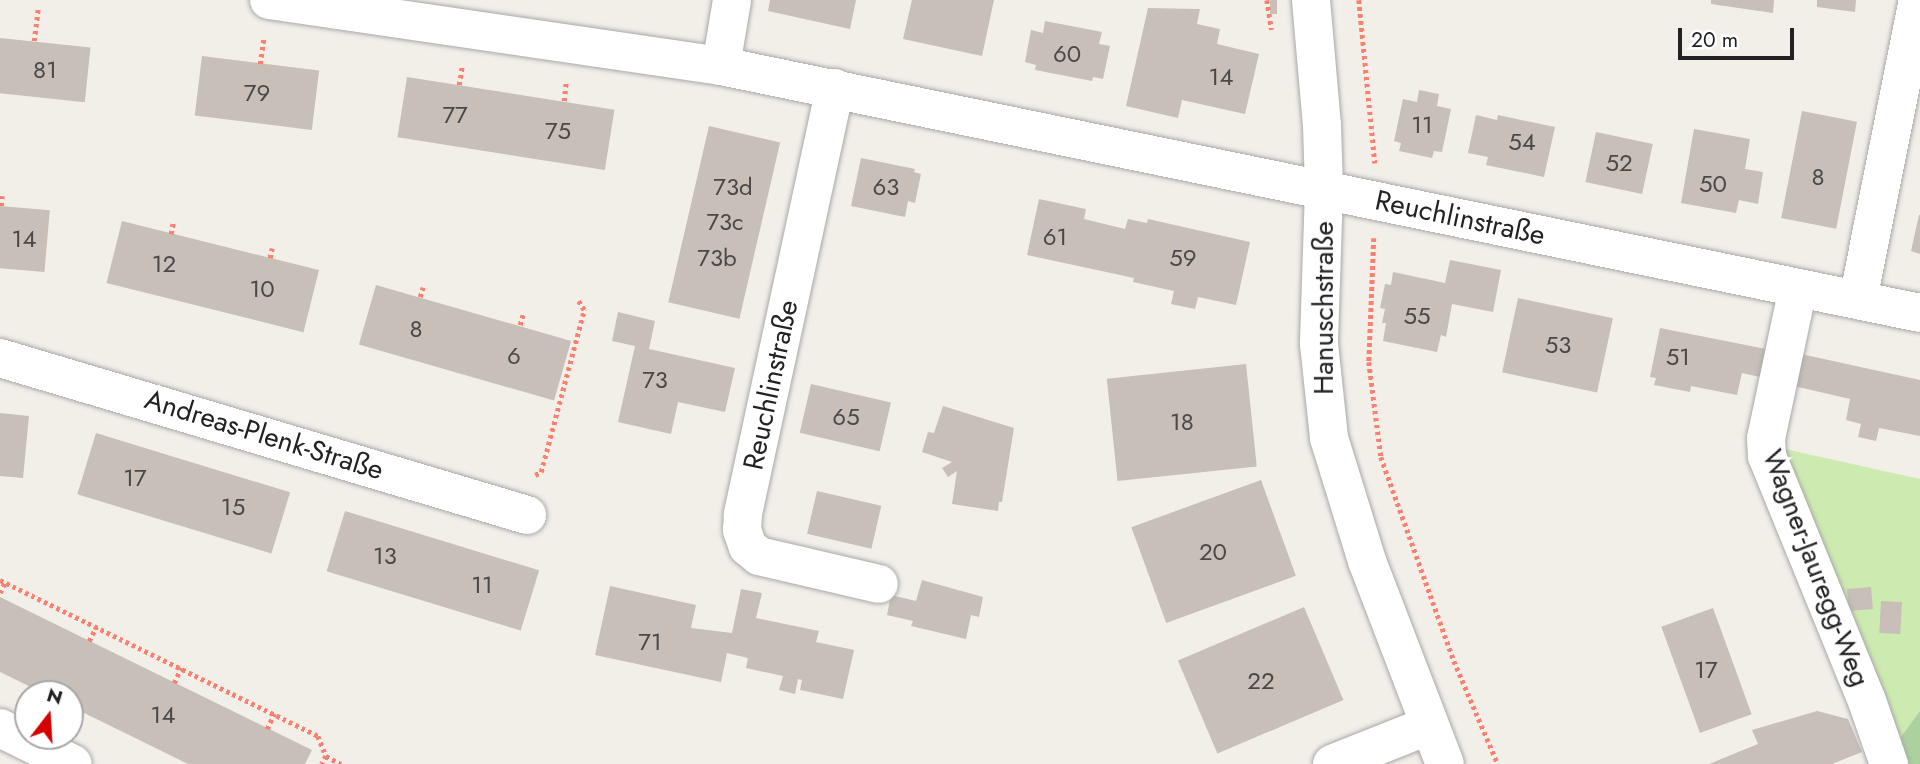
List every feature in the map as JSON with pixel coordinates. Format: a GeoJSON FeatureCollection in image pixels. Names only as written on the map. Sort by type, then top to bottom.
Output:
{"type":"FeatureCollection","features":[{"type":"Feature","properties":{"kind":"street"},"geometry":{"type":"LineString","coordinates":[[721,66],[732,0]]}},
{"type":"Feature","properties":{"kind":"street","name":"Hanuschstraße"},"geometry":{"type":"LineString","coordinates":[[1311,0],[1322,125],[1324,190],[1319,344],[1329,438],[1367,561],[1445,764]]}},
{"type":"Feature","properties":{"kind":"street"},"geometry":{"type":"LineString","coordinates":[[1858,300],[1918,0]]}},
{"type":"Feature","properties":{"kind":"street","name":"Reuchlinstraße"},"geometry":{"type":"LineString","coordinates":[[267,14],[721,66],[1920,313]]}},
{"type":"Feature","properties":{"kind":"street","name":"Reuchlinstraße"},"geometry":{"type":"LineString","coordinates":[[835,88],[742,530],[748,547],[759,556],[879,584]]}},
{"type":"Feature","properties":{"kind":"street","name":"Wagner-Jauregg-Weg"},"geometry":{"type":"LineString","coordinates":[[1798,288],[1766,438],[1768,456],[1867,701],[1889,764]]}},
{"type":"Feature","properties":{"kind":"street","name":"Andreas-Plenk-Straße"},"geometry":{"type":"LineString","coordinates":[[0,358],[527,515]]}},
{"type":"Feature","properties":{"kind":"street"},"geometry":{"type":"LineString","coordinates":[[1332,764],[1430,725]]}},
{"type":"Feature","properties":{"kind":"street"},"geometry":{"type":"LineString","coordinates":[[0,728],[73,764]]}},
{"type":"Feature","properties":{"kind":"path"},"geometry":{"type":"LineString","coordinates":[[1359,0],[1375,151]]}},
{"type":"Feature","properties":{"kind":"path"},"geometry":{"type":"LineString","coordinates":[[34,41],[38,7]]}},
{"type":"Feature","properties":{"kind":"path"},"geometry":{"type":"LineString","coordinates":[[260,64],[267,14]]}},
{"type":"Feature","properties":{"kind":"path"},"geometry":{"type":"LineString","coordinates":[[564,102],[567,72]]}},
{"type":"Feature","properties":{"kind":"path"},"geometry":{"type":"LineString","coordinates":[[1,206],[2,196]]}},
{"type":"Feature","properties":{"kind":"path"},"geometry":{"type":"LineString","coordinates":[[171,233],[173,223]]}},
{"type":"Feature","properties":{"kind":"path"},"geometry":{"type":"LineString","coordinates":[[1374,234],[1369,362],[1381,457],[1454,661],[1498,764]]}},
{"type":"Feature","properties":{"kind":"path"},"geometry":{"type":"LineString","coordinates":[[270,258],[272,248]]}},
{"type":"Feature","properties":{"kind":"path"},"geometry":{"type":"LineString","coordinates":[[420,297],[423,287]]}},
{"type":"Feature","properties":{"kind":"path"},"geometry":{"type":"LineString","coordinates":[[532,477],[541,472],[584,310],[578,299]]}},
{"type":"Feature","properties":{"kind":"path"},"geometry":{"type":"LineString","coordinates":[[520,325],[523,314]]}},
{"type":"Feature","properties":{"kind":"path"},"geometry":{"type":"LineString","coordinates":[[0,593],[3,581],[318,736],[326,756],[341,764]]}},
{"type":"Feature","properties":{"kind":"path"},"geometry":{"type":"LineString","coordinates":[[89,641],[96,627]]}},
{"type":"Feature","properties":{"kind":"path"},"geometry":{"type":"LineString","coordinates":[[174,683],[181,668]]}},
{"type":"Feature","properties":{"kind":"path"},"geometry":{"type":"LineString","coordinates":[[267,729],[274,714]]}},
{"type":"Feature","properties":{"kind":"path"},"geometry":{"type":"LineString","coordinates":[[322,764],[326,756]]}},
{"type":"Feature","properties":{"kind":"green space"},"geometry":{"type":"Polygon","coordinates":[[[1785,449],[1920,479],[1920,711],[1900,738],[1785,449]]]}},
{"type":"Feature","properties":{"kind":"green space"},"geometry":{"type":"Polygon","coordinates":[[[1920,711],[1920,764],[1904,764],[1900,738],[1920,711]]]}},
{"type":"Feature","properties":{"kind":"building"},"geometry":{"type":"Polygon","coordinates":[[[770,0],[856,0],[850,29],[768,11],[770,0]]]}},
{"type":"Feature","properties":{"kind":"building"},"geometry":{"type":"Polygon","coordinates":[[[912,0],[994,0],[982,56],[903,39],[912,0]]]}},
{"type":"Feature","properties":{"kind":"building"},"geometry":{"type":"Polygon","coordinates":[[[1270,0],[1277,0],[1277,14],[1270,14],[1270,0]]]}},
{"type":"Feature","properties":{"kind":"building"},"geometry":{"type":"Polygon","coordinates":[[[1711,0],[1774,0],[1773,13],[1711,4],[1711,0]]]}},
{"type":"Feature","properties":{"kind":"building"},"geometry":{"type":"Polygon","coordinates":[[[1817,0],[1856,0],[1855,12],[1817,7],[1817,0]]]}},
{"type":"Feature","properties":{"kind":"building"},"geometry":{"type":"Polygon","coordinates":[[[1148,8],[1200,9],[1197,24],[1220,29],[1217,44],[1259,54],[1245,114],[1182,100],[1178,118],[1126,106],[1148,8]]]}},
{"type":"Feature","properties":{"kind":"building"},"geometry":{"type":"Polygon","coordinates":[[[1045,21],[1102,32],[1099,44],[1110,46],[1103,79],[1093,77],[1092,81],[1035,70],[1036,65],[1025,62],[1031,30],[1043,33],[1045,21]]]}},
{"type":"Feature","properties":{"kind":"building"},"geometry":{"type":"Polygon","coordinates":[[[0,38],[91,48],[85,102],[0,93],[0,38]]]}},
{"type":"Feature","properties":{"kind":"building"},"geometry":{"type":"Polygon","coordinates":[[[202,56],[319,70],[312,130],[195,116],[202,56]]]}},
{"type":"Feature","properties":{"kind":"building"},"geometry":{"type":"Polygon","coordinates":[[[407,77],[614,110],[605,170],[397,137],[407,77]]]}},
{"type":"Feature","properties":{"kind":"building"},"geometry":{"type":"Polygon","coordinates":[[[1419,90],[1439,94],[1437,106],[1451,109],[1442,152],[1434,151],[1432,158],[1399,151],[1401,143],[1394,141],[1403,99],[1417,102],[1419,90]]]}},
{"type":"Feature","properties":{"kind":"building"},"geometry":{"type":"Polygon","coordinates":[[[1802,111],[1857,122],[1836,229],[1781,218],[1802,111]]]}},
{"type":"Feature","properties":{"kind":"building"},"geometry":{"type":"Polygon","coordinates":[[[1476,115],[1497,120],[1498,115],[1555,127],[1544,177],[1486,165],[1488,157],[1468,153],[1476,115]]]}},
{"type":"Feature","properties":{"kind":"building"},"geometry":{"type":"Polygon","coordinates":[[[709,126],[780,142],[739,319],[668,302],[709,126]]]}},
{"type":"Feature","properties":{"kind":"building"},"geometry":{"type":"Polygon","coordinates":[[[1694,129],[1750,139],[1745,169],[1763,172],[1758,204],[1739,200],[1736,213],[1681,203],[1694,129]]]}},
{"type":"Feature","properties":{"kind":"building"},"geometry":{"type":"Polygon","coordinates":[[[1596,132],[1653,144],[1642,194],[1585,182],[1596,132]]]}},
{"type":"Feature","properties":{"kind":"building"},"geometry":{"type":"Polygon","coordinates":[[[861,158],[915,169],[914,172],[921,174],[915,203],[908,201],[905,217],[851,206],[861,158]]]}},
{"type":"Feature","properties":{"kind":"building"},"geometry":{"type":"Polygon","coordinates":[[[1039,199],[1086,209],[1084,219],[1125,229],[1128,219],[1147,223],[1148,219],[1250,242],[1236,305],[1198,297],[1195,309],[1171,304],[1174,291],[1133,282],[1134,278],[1027,255],[1039,199]]]}},
{"type":"Feature","properties":{"kind":"building"},"geometry":{"type":"Polygon","coordinates":[[[0,206],[50,210],[44,272],[0,268],[0,206]]]}},
{"type":"Feature","properties":{"kind":"building"},"geometry":{"type":"Polygon","coordinates":[[[1920,215],[1920,254],[1911,251],[1920,215]]]}},
{"type":"Feature","properties":{"kind":"building"},"geometry":{"type":"Polygon","coordinates":[[[122,221],[319,270],[303,332],[107,283],[122,221]]]}},
{"type":"Feature","properties":{"kind":"building"},"geometry":{"type":"Polygon","coordinates":[[[1450,260],[1501,270],[1493,312],[1452,304],[1446,337],[1441,335],[1437,352],[1383,341],[1386,323],[1382,323],[1385,309],[1380,308],[1385,284],[1391,285],[1393,272],[1445,283],[1450,260]]]}},
{"type":"Feature","properties":{"kind":"building"},"geometry":{"type":"Polygon","coordinates":[[[376,285],[571,341],[554,401],[359,345],[376,285]]]}},
{"type":"Feature","properties":{"kind":"building"},"geometry":{"type":"Polygon","coordinates":[[[1518,298],[1613,318],[1597,393],[1502,372],[1518,298]]]}},
{"type":"Feature","properties":{"kind":"building"},"geometry":{"type":"Polygon","coordinates":[[[618,312],[655,321],[649,349],[735,368],[725,412],[678,402],[671,434],[618,422],[635,346],[612,341],[618,312]]]}},
{"type":"Feature","properties":{"kind":"building"},"geometry":{"type":"Polygon","coordinates":[[[1660,328],[1766,349],[1760,377],[1742,373],[1737,395],[1691,386],[1690,392],[1654,385],[1656,378],[1650,377],[1660,328]]]}},
{"type":"Feature","properties":{"kind":"building"},"geometry":{"type":"Polygon","coordinates":[[[1801,354],[1920,380],[1920,436],[1879,428],[1876,441],[1858,437],[1861,424],[1846,420],[1850,399],[1794,386],[1801,354]]]}},
{"type":"Feature","properties":{"kind":"building"},"geometry":{"type":"Polygon","coordinates":[[[1246,364],[1257,466],[1118,481],[1107,379],[1246,364]]]}},
{"type":"Feature","properties":{"kind":"building"},"geometry":{"type":"Polygon","coordinates":[[[811,384],[891,402],[880,451],[800,433],[811,384]]]}},
{"type":"Feature","properties":{"kind":"building"},"geometry":{"type":"Polygon","coordinates":[[[943,406],[1014,428],[1002,502],[999,502],[998,511],[952,504],[957,471],[948,477],[942,468],[952,462],[922,452],[928,432],[934,433],[943,406]]]}},
{"type":"Feature","properties":{"kind":"building"},"geometry":{"type":"Polygon","coordinates":[[[0,413],[29,416],[23,478],[0,476],[0,413]]]}},
{"type":"Feature","properties":{"kind":"building"},"geometry":{"type":"Polygon","coordinates":[[[96,433],[290,492],[271,554],[77,494],[96,433]]]}},
{"type":"Feature","properties":{"kind":"building"},"geometry":{"type":"Polygon","coordinates":[[[1261,480],[1296,576],[1166,623],[1131,527],[1261,480]]]}},
{"type":"Feature","properties":{"kind":"building"},"geometry":{"type":"Polygon","coordinates":[[[817,491],[881,506],[871,549],[807,534],[817,491]]]}},
{"type":"Feature","properties":{"kind":"building"},"geometry":{"type":"Polygon","coordinates":[[[345,511],[539,570],[521,631],[327,571],[345,511]]]}},
{"type":"Feature","properties":{"kind":"building"},"geometry":{"type":"Polygon","coordinates":[[[922,580],[983,597],[979,617],[971,615],[966,639],[911,626],[913,621],[887,615],[891,595],[916,601],[922,580]]]}},
{"type":"Feature","properties":{"kind":"building"},"geometry":{"type":"Polygon","coordinates":[[[610,586],[696,605],[691,628],[732,633],[741,589],[762,593],[756,618],[819,631],[816,642],[854,650],[843,699],[800,690],[802,680],[798,679],[795,694],[779,690],[783,676],[746,668],[748,658],[727,653],[721,682],[595,655],[610,586]]]}},
{"type":"Feature","properties":{"kind":"building"},"geometry":{"type":"Polygon","coordinates":[[[1871,587],[1873,609],[1849,611],[1847,589],[1871,587]]]}},
{"type":"Feature","properties":{"kind":"building"},"geometry":{"type":"Polygon","coordinates":[[[0,597],[312,750],[305,764],[188,764],[84,713],[84,680],[16,680],[0,672],[0,597]]]}},
{"type":"Feature","properties":{"kind":"building"},"geometry":{"type":"Polygon","coordinates":[[[1881,601],[1902,602],[1900,634],[1879,633],[1881,601]]]}},
{"type":"Feature","properties":{"kind":"building"},"geometry":{"type":"Polygon","coordinates":[[[1304,607],[1343,700],[1217,754],[1178,661],[1304,607]]]}},
{"type":"Feature","properties":{"kind":"building"},"geometry":{"type":"Polygon","coordinates":[[[1713,608],[1752,714],[1700,733],[1661,627],[1713,608]]]}},
{"type":"Feature","properties":{"kind":"building"},"geometry":{"type":"Polygon","coordinates":[[[1817,711],[1848,719],[1862,752],[1832,764],[1709,764],[1758,744],[1752,730],[1817,711]]]}}]}
